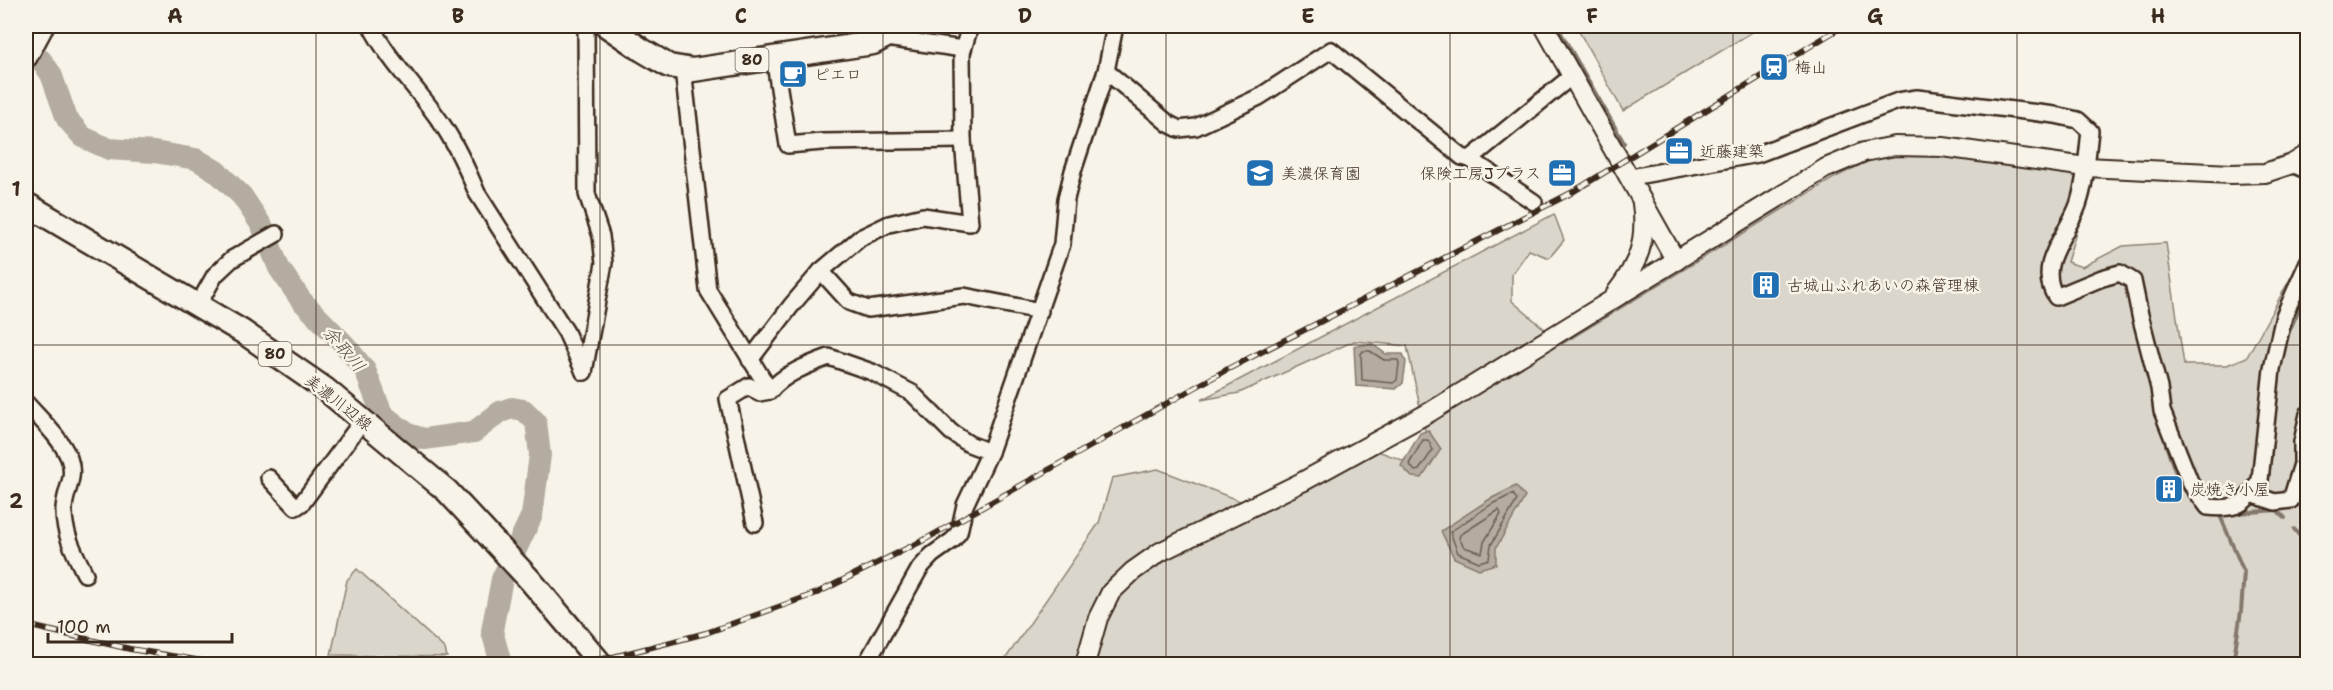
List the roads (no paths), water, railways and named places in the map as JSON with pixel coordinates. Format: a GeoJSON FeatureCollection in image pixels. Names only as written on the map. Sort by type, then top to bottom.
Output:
{"type":"FeatureCollection","features":[{"type":"Feature","properties":{"kind":"main road"},"geometry":{"type":"LineString","coordinates":[[26,56],[42,26]]}},
{"type":"Feature","properties":{"kind":"main road","name":"80"},"geometry":{"type":"LineString","coordinates":[[607,26],[669,66],[693,70],[873,42],[897,30]]}},
{"type":"Feature","properties":{"kind":"main road","name":"美濃川辺線"},"geometry":{"type":"LineString","coordinates":[[26,204],[243,332],[325,389],[447,491],[530,580],[601,664]]}},
{"type":"Feature","properties":{"kind":"street"},"geometry":{"type":"LineString","coordinates":[[371,26],[408,83],[444,127],[477,193],[566,332],[584,372],[604,263],[601,236],[587,194],[586,26]]}},
{"type":"Feature","properties":{"kind":"street"},"geometry":{"type":"LineString","coordinates":[[750,360],[821,271],[860,238],[889,224],[922,216],[970,223],[963,140],[963,49],[970,26]]}},
{"type":"Feature","properties":{"kind":"street"},"geometry":{"type":"LineString","coordinates":[[866,664],[920,568],[932,555],[953,540],[959,532],[965,505],[990,452],[1062,244],[1066,199],[1106,71],[1115,26]]}},
{"type":"Feature","properties":{"kind":"street"},"geometry":{"type":"LineString","coordinates":[[1544,26],[1631,177],[1676,261]]}},
{"type":"Feature","properties":{"kind":"street"},"geometry":{"type":"LineString","coordinates":[[897,30],[894,39],[963,49]]}},
{"type":"Feature","properties":{"kind":"street"},"geometry":{"type":"LineString","coordinates":[[1106,71],[1169,124],[1179,129],[1196,127],[1259,96],[1331,50],[1462,157],[1470,159],[1534,202]]}},
{"type":"Feature","properties":{"kind":"street"},"geometry":{"type":"LineString","coordinates":[[774,57],[788,145],[822,142],[963,140]]}},
{"type":"Feature","properties":{"kind":"street"},"geometry":{"type":"LineString","coordinates":[[683,69],[708,290],[771,391]]}},
{"type":"Feature","properties":{"kind":"street"},"geometry":{"type":"LineString","coordinates":[[1470,159],[1572,76]]}},
{"type":"Feature","properties":{"kind":"street"},"geometry":{"type":"LineString","coordinates":[[1631,177],[1758,154],[1898,101],[1917,98],[2078,120],[2090,131],[2086,167],[2078,206],[2051,259],[2049,273],[2051,289],[2056,297],[2120,273],[2133,281],[2159,388],[2162,411],[2192,484],[2208,507],[2229,509],[2242,504],[2259,480],[2272,369],[2284,316],[2307,262]]}},
{"type":"Feature","properties":{"kind":"street"},"geometry":{"type":"LineString","coordinates":[[1085,664],[1098,618],[1111,592],[1151,558],[1302,482],[1420,417],[1826,168],[1864,152],[1895,146],[1928,145],[2086,167],[2231,174],[2265,173],[2300,168],[2307,154]]}},
{"type":"Feature","properties":{"kind":"street"},"geometry":{"type":"LineString","coordinates":[[1609,302],[1631,274],[1643,245],[1644,219],[1641,197]]}},
{"type":"Feature","properties":{"kind":"street"},"geometry":{"type":"LineString","coordinates":[[198,305],[215,275],[232,259],[276,234]]}},
{"type":"Feature","properties":{"kind":"street"},"geometry":{"type":"LineString","coordinates":[[821,271],[849,302],[868,309],[964,296],[1040,311]]}},
{"type":"Feature","properties":{"kind":"street"},"geometry":{"type":"LineString","coordinates":[[755,523],[728,399],[749,386],[759,393],[771,391],[776,384],[809,364],[829,357],[872,372],[912,393],[951,432],[969,444],[990,452]]}},
{"type":"Feature","properties":{"kind":"street"},"geometry":{"type":"LineString","coordinates":[[26,403],[54,434],[69,458],[73,476],[63,510],[65,528],[85,574]]}},
{"type":"Feature","properties":{"kind":"street"},"geometry":{"type":"LineString","coordinates":[[2251,494],[2275,502],[2291,500],[2302,464],[2302,442],[2307,414]]}},
{"type":"Feature","properties":{"kind":"street"},"geometry":{"type":"LineString","coordinates":[[269,478],[296,507],[302,503],[363,420]]}},
{"type":"Feature","properties":{"kind":"water"},"geometry":{"type":"Polygon","coordinates":[[[1372,344],[1386,354],[1403,354],[1406,362],[1403,383],[1396,389],[1356,386],[1354,346],[1372,344]]]}},
{"type":"Feature","properties":{"kind":"water"},"geometry":{"type":"Polygon","coordinates":[[[1428,430],[1441,449],[1422,478],[1412,477],[1401,466],[1420,433],[1428,430]]]}},
{"type":"Feature","properties":{"kind":"water"},"geometry":{"type":"Polygon","coordinates":[[[1516,486],[1525,497],[1496,548],[1496,564],[1479,569],[1454,558],[1441,531],[1490,499],[1516,486]]]}},
{"type":"Feature","properties":{"kind":"waterway"},"geometry":{"type":"LineString","coordinates":[[1557,26],[1624,143]]}},
{"type":"Feature","properties":{"kind":"waterway","name":"余取川"},"geometry":{"type":"LineString","coordinates":[[26,51],[41,60],[51,74],[67,119],[83,137],[109,149],[154,152],[196,159],[216,171],[242,196],[262,226],[279,268],[301,300],[344,344],[365,370],[382,414],[408,434],[424,439],[474,432],[500,412],[512,408],[524,410],[536,422],[540,455],[532,515],[502,579],[492,631],[501,664]]}},
{"type":"Feature","properties":{"kind":"waterway"},"geometry":{"type":"LineString","coordinates":[[2287,336],[2308,289]]}},
{"type":"Feature","properties":{"kind":"waterway"},"geometry":{"type":"LineString","coordinates":[[2267,491],[2277,391]]}},
{"type":"Feature","properties":{"kind":"waterway"},"geometry":{"type":"LineString","coordinates":[[2166,445],[2181,484],[2197,503]]}},
{"type":"Feature","properties":{"kind":"waterway"},"geometry":{"type":"LineString","coordinates":[[2238,513],[2277,510],[2285,518]]}},
{"type":"Feature","properties":{"kind":"waterway"},"geometry":{"type":"LineString","coordinates":[[2219,513],[2244,572],[2233,664]]}},
{"type":"Feature","properties":{"kind":"waterway"},"geometry":{"type":"LineString","coordinates":[[2294,529],[2308,546]]}},
{"type":"Feature","properties":{"kind":"railway"},"geometry":{"type":"LineString","coordinates":[[570,664],[609,658],[706,633],[817,593],[924,540],[1226,370],[1571,193],[1843,26]]}},
{"type":"Feature","properties":{"kind":"railway"},"geometry":{"type":"LineString","coordinates":[[26,625],[130,649],[220,664]]}},
{"type":"Feature","properties":{"kind":"place","name":"梅山"},"geometry":{"type":"Point","coordinates":[1774,67]}},
{"type":"Feature","properties":{"kind":"place","name":"ピエロ"},"geometry":{"type":"Point","coordinates":[793,74]}},
{"type":"Feature","properties":{"kind":"place","name":"近藤建築"},"geometry":{"type":"Point","coordinates":[1679,151]}},
{"type":"Feature","properties":{"kind":"place","name":"美濃保育園"},"geometry":{"type":"Point","coordinates":[1260,173]}},
{"type":"Feature","properties":{"kind":"place","name":"保険工房Jプラス"},"geometry":{"type":"Point","coordinates":[1562,173]}},
{"type":"Feature","properties":{"kind":"place","name":"古城山ふれあいの森管理棟"},"geometry":{"type":"Point","coordinates":[1766,285]}},
{"type":"Feature","properties":{"kind":"place","name":"炭焼き小屋"},"geometry":{"type":"Point","coordinates":[2169,489]}}]}
